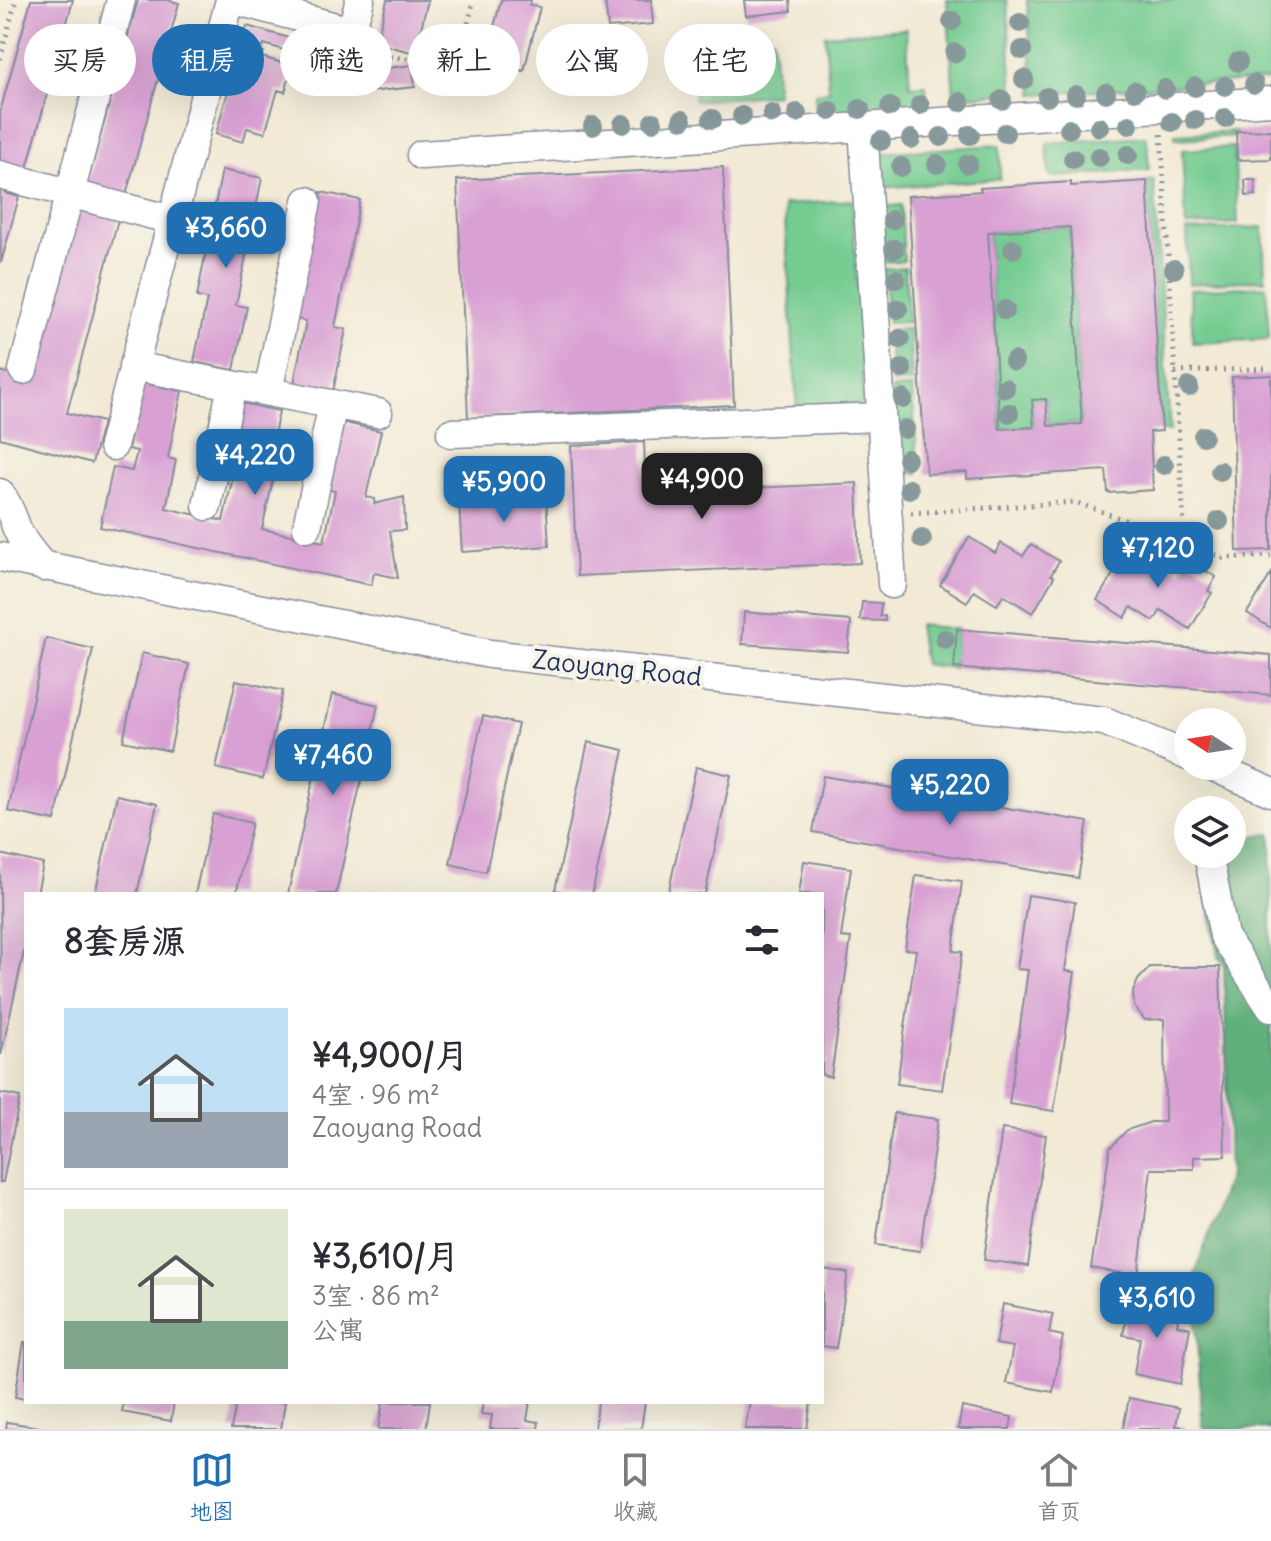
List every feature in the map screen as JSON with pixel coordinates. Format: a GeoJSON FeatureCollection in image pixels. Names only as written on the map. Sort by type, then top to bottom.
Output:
{"type":"FeatureCollection","features":[{"type":"Feature","properties":{"kind":"street"},"geometry":{"type":"LineString","coordinates":[[23,370],[121,0]]}},
{"type":"Feature","properties":{"kind":"street"},"geometry":{"type":"LineString","coordinates":[[113,446],[232,0],[324,24]]}},
{"type":"Feature","properties":{"kind":"street"},"geometry":{"type":"LineString","coordinates":[[353,24],[360,0]]}},
{"type":"Feature","properties":{"kind":"street"},"geometry":{"type":"LineString","coordinates":[[421,155],[1271,101]]}},
{"type":"Feature","properties":{"kind":"street"},"geometry":{"type":"LineString","coordinates":[[863,126],[892,584]]}},
{"type":"Feature","properties":{"kind":"street"},"geometry":{"type":"LineString","coordinates":[[0,175],[172,220]]}},
{"type":"Feature","properties":{"kind":"street"},"geometry":{"type":"LineString","coordinates":[[268,392],[307,201]]}},
{"type":"Feature","properties":{"kind":"street"},"geometry":{"type":"LineString","coordinates":[[133,366],[378,413]]}},
{"type":"Feature","properties":{"kind":"street"},"geometry":{"type":"LineString","coordinates":[[195,469],[223,383]]}},
{"type":"Feature","properties":{"kind":"street"},"geometry":{"type":"LineString","coordinates":[[207,506],[223,383]]}},
{"type":"Feature","properties":{"kind":"street"},"geometry":{"type":"LineString","coordinates":[[298,525],[324,402]]}},
{"type":"Feature","properties":{"kind":"street"},"geometry":{"type":"LineString","coordinates":[[451,433],[881,417]]}},
{"type":"Feature","properties":{"kind":"street"},"geometry":{"type":"LineString","coordinates":[[0,493],[27,548],[44,567]]}},
{"type":"Feature","properties":{"kind":"street","name":"Zaoyang Road"},"geometry":{"type":"LineString","coordinates":[[0,557],[490,654],[1104,721],[1174,750]]}},
{"type":"Feature","properties":{"kind":"street"},"geometry":{"type":"LineString","coordinates":[[1243,780],[1271,792]]}},
{"type":"Feature","properties":{"kind":"street"},"geometry":{"type":"LineString","coordinates":[[1211,868],[1224,936],[1271,1008]]}},
{"type":"Feature","properties":{"kind":"path"},"geometry":{"type":"LineString","coordinates":[[0,59],[16,0]]}},
{"type":"Feature","properties":{"kind":"path"},"geometry":{"type":"LineString","coordinates":[[392,57],[457,66],[474,0]]}},
{"type":"Feature","properties":{"kind":"path"},"geometry":{"type":"LineString","coordinates":[[1160,107],[1185,542]]}},
{"type":"Feature","properties":{"kind":"path"},"geometry":{"type":"LineString","coordinates":[[1175,372],[1271,368]]}},
{"type":"Feature","properties":{"kind":"path"},"geometry":{"type":"LineString","coordinates":[[886,515],[1075,502],[1223,558],[1271,556]]}},
{"type":"Feature","properties":{"kind":"green space"},"geometry":{"type":"Polygon","coordinates":[[[947,0],[1007,0],[1013,93],[954,97],[947,0]]]}},
{"type":"Feature","properties":{"kind":"green space"},"geometry":{"type":"Polygon","coordinates":[[[1027,0],[1271,0],[1271,80],[1034,94],[1027,0]]]}},
{"type":"Feature","properties":{"kind":"green space"},"geometry":{"type":"Polygon","coordinates":[[[906,29],[910,86],[926,85],[927,107],[816,115],[815,93],[829,91],[825,35],[906,29]]]}},
{"type":"Feature","properties":{"kind":"green space"},"geometry":{"type":"Polygon","coordinates":[[[695,96],[754,96],[695,101],[695,96]]]}},
{"type":"Feature","properties":{"kind":"green space"},"geometry":{"type":"Polygon","coordinates":[[[1236,131],[1236,136],[1175,139],[1175,134],[1236,131]]]}},
{"type":"Feature","properties":{"kind":"green space"},"geometry":{"type":"Polygon","coordinates":[[[1145,136],[1149,170],[1054,177],[1049,173],[1048,143],[1145,136]]]}},
{"type":"Feature","properties":{"kind":"green space"},"geometry":{"type":"Polygon","coordinates":[[[998,145],[1000,179],[879,188],[879,153],[998,145]]]}},
{"type":"Feature","properties":{"kind":"green space"},"geometry":{"type":"Polygon","coordinates":[[[1234,147],[1238,223],[1186,226],[1182,150],[1234,147]]]}},
{"type":"Feature","properties":{"kind":"green space"},"geometry":{"type":"Polygon","coordinates":[[[1154,180],[1170,431],[1162,431],[1147,181],[1154,180]]]}},
{"type":"Feature","properties":{"kind":"green space"},"geometry":{"type":"Polygon","coordinates":[[[852,200],[864,404],[797,407],[784,205],[852,200]]]}},
{"type":"Feature","properties":{"kind":"green space"},"geometry":{"type":"Polygon","coordinates":[[[901,205],[904,261],[884,262],[880,207],[901,205]]]}},
{"type":"Feature","properties":{"kind":"green space"},"geometry":{"type":"Polygon","coordinates":[[[1070,227],[1082,424],[1048,426],[1046,399],[1032,401],[1034,427],[1000,429],[988,232],[1070,227]]]}},
{"type":"Feature","properties":{"kind":"green space"},"geometry":{"type":"Polygon","coordinates":[[[1263,227],[1265,280],[1189,284],[1187,231],[1263,227]]]}},
{"type":"Feature","properties":{"kind":"green space"},"geometry":{"type":"Polygon","coordinates":[[[905,267],[908,322],[888,323],[884,269],[905,267]]]}},
{"type":"Feature","properties":{"kind":"green space"},"geometry":{"type":"Polygon","coordinates":[[[1266,286],[1269,339],[1193,343],[1190,290],[1266,286]]]}},
{"type":"Feature","properties":{"kind":"green space"},"geometry":{"type":"Polygon","coordinates":[[[909,329],[912,382],[892,383],[889,330],[909,329]]]}},
{"type":"Feature","properties":{"kind":"green space"},"geometry":{"type":"Polygon","coordinates":[[[912,388],[918,473],[897,474],[892,389],[912,388]]]}},
{"type":"Feature","properties":{"kind":"green space"},"geometry":{"type":"Polygon","coordinates":[[[918,625],[957,629],[954,668],[924,664],[918,625]]]}},
{"type":"Feature","properties":{"kind":"green space"},"geometry":{"type":"Polygon","coordinates":[[[1271,834],[1271,1429],[1203,1429],[1193,1281],[1229,1175],[1224,963],[1218,956],[1202,868],[1246,868],[1246,838],[1271,834]]]}},
{"type":"Feature","properties":{"kind":"building"},"geometry":{"type":"Polygon","coordinates":[[[31,0],[73,0],[66,24],[24,24],[31,0]]]}},
{"type":"Feature","properties":{"kind":"building"},"geometry":{"type":"Polygon","coordinates":[[[138,0],[179,3],[173,24],[152,24],[153,96],[126,195],[87,184],[111,96],[136,96],[136,24],[131,24],[138,0]]]}},
{"type":"Feature","properties":{"kind":"building"},"geometry":{"type":"Polygon","coordinates":[[[387,0],[428,0],[422,24],[408,24],[408,51],[392,47],[392,24],[381,24],[387,0]]]}},
{"type":"Feature","properties":{"kind":"building"},"geometry":{"type":"Polygon","coordinates":[[[501,0],[531,0],[529,5],[540,7],[524,71],[520,70],[520,24],[495,24],[501,0]]]}},
{"type":"Feature","properties":{"kind":"building"},"geometry":{"type":"Polygon","coordinates":[[[605,0],[651,0],[653,24],[608,24],[605,0]]]}},
{"type":"Feature","properties":{"kind":"building"},"geometry":{"type":"Polygon","coordinates":[[[744,0],[790,0],[791,11],[746,16],[744,0]]]}},
{"type":"Feature","properties":{"kind":"building"},"geometry":{"type":"Polygon","coordinates":[[[24,25],[24,96],[47,96],[27,168],[0,161],[0,112],[24,25]]]}},
{"type":"Feature","properties":{"kind":"building"},"geometry":{"type":"Polygon","coordinates":[[[264,31],[280,35],[280,49],[264,44],[264,31]]]}},
{"type":"Feature","properties":{"kind":"building"},"geometry":{"type":"Polygon","coordinates":[[[264,58],[280,62],[280,91],[265,133],[247,128],[243,142],[216,134],[227,96],[264,96],[264,58]]]}},
{"type":"Feature","properties":{"kind":"building"},"geometry":{"type":"Polygon","coordinates":[[[408,66],[408,88],[392,89],[392,68],[408,66]]]}},
{"type":"Feature","properties":{"kind":"building"},"geometry":{"type":"Polygon","coordinates":[[[1271,130],[1271,159],[1237,160],[1236,131],[1271,130]]]}},
{"type":"Feature","properties":{"kind":"building"},"geometry":{"type":"Polygon","coordinates":[[[723,167],[734,405],[468,418],[457,180],[723,167]]]}},
{"type":"Feature","properties":{"kind":"building"},"geometry":{"type":"Polygon","coordinates":[[[222,170],[262,178],[236,305],[247,307],[234,370],[194,362],[207,299],[197,297],[222,170]]]}},
{"type":"Feature","properties":{"kind":"building"},"geometry":{"type":"Polygon","coordinates":[[[1245,180],[1255,180],[1256,195],[1246,196],[1245,180]]]}},
{"type":"Feature","properties":{"kind":"building"},"geometry":{"type":"Polygon","coordinates":[[[1147,181],[1162,431],[1150,432],[1153,490],[1108,493],[1106,470],[967,479],[967,472],[926,474],[908,196],[1071,182],[1071,186],[1147,181]],[[1070,227],[988,232],[1000,429],[1034,427],[1032,400],[1046,399],[1048,426],[1082,424],[1070,227]]]}},
{"type":"Feature","properties":{"kind":"building"},"geometry":{"type":"Polygon","coordinates":[[[0,182],[8,184],[6,193],[19,197],[1,263],[0,182]]]}},
{"type":"Feature","properties":{"kind":"building"},"geometry":{"type":"Polygon","coordinates":[[[321,192],[360,200],[335,327],[346,329],[333,392],[294,384],[306,321],[295,319],[321,192]]]}},
{"type":"Feature","properties":{"kind":"building"},"geometry":{"type":"Polygon","coordinates":[[[79,210],[118,220],[67,413],[103,422],[92,463],[0,438],[0,371],[34,380],[79,210]]]}},
{"type":"Feature","properties":{"kind":"building"},"geometry":{"type":"Polygon","coordinates":[[[1271,375],[1271,550],[1237,551],[1232,377],[1271,375]]]}},
{"type":"Feature","properties":{"kind":"building"},"geometry":{"type":"Polygon","coordinates":[[[143,383],[182,391],[168,458],[176,460],[166,508],[223,521],[234,472],[225,470],[240,403],[279,411],[265,478],[273,480],[262,529],[324,542],[335,491],[327,489],[341,422],[381,431],[366,497],[375,499],[374,504],[404,497],[405,530],[390,531],[398,578],[374,573],[371,585],[100,527],[113,467],[132,471],[137,451],[128,449],[143,383]]]}},
{"type":"Feature","properties":{"kind":"building"},"geometry":{"type":"Polygon","coordinates":[[[644,442],[646,493],[857,483],[860,563],[577,576],[571,446],[644,442]]]}},
{"type":"Feature","properties":{"kind":"building"},"geometry":{"type":"Polygon","coordinates":[[[546,497],[549,546],[462,552],[459,503],[546,497]]]}},
{"type":"Feature","properties":{"kind":"building"},"geometry":{"type":"Polygon","coordinates":[[[969,537],[995,553],[1001,543],[1023,556],[1031,544],[1059,561],[1051,575],[1054,577],[1033,613],[1003,595],[997,605],[974,591],[967,602],[940,585],[969,537]]]}},
{"type":"Feature","properties":{"kind":"building"},"geometry":{"type":"Polygon","coordinates":[[[1126,553],[1152,569],[1158,559],[1181,572],[1188,560],[1216,577],[1208,591],[1212,593],[1190,629],[1161,610],[1154,621],[1131,607],[1125,618],[1097,600],[1126,553]]]}},
{"type":"Feature","properties":{"kind":"building"},"geometry":{"type":"Polygon","coordinates":[[[1271,574],[1271,628],[1247,613],[1271,574]]]}},
{"type":"Feature","properties":{"kind":"building"},"geometry":{"type":"Polygon","coordinates":[[[862,602],[881,603],[880,616],[885,616],[885,621],[860,620],[862,602]]]}},
{"type":"Feature","properties":{"kind":"building"},"geometry":{"type":"Polygon","coordinates":[[[744,612],[851,621],[848,652],[742,644],[744,612]]]}},
{"type":"Feature","properties":{"kind":"building"},"geometry":{"type":"Polygon","coordinates":[[[957,629],[1271,655],[1271,695],[954,668],[957,629]]]}},
{"type":"Feature","properties":{"kind":"building"},"geometry":{"type":"Polygon","coordinates":[[[46,638],[93,649],[55,821],[8,811],[46,638]]]}},
{"type":"Feature","properties":{"kind":"building"},"geometry":{"type":"Polygon","coordinates":[[[142,653],[189,664],[170,751],[123,741],[142,653]]]}},
{"type":"Feature","properties":{"kind":"building"},"geometry":{"type":"Polygon","coordinates":[[[236,680],[283,691],[263,779],[216,768],[236,680]]]}},
{"type":"Feature","properties":{"kind":"building"},"geometry":{"type":"Polygon","coordinates":[[[332,694],[378,705],[336,892],[288,892],[332,694]]]}},
{"type":"Feature","properties":{"kind":"building"},"geometry":{"type":"Polygon","coordinates":[[[483,716],[518,724],[486,872],[450,864],[483,716]]]}},
{"type":"Feature","properties":{"kind":"building"},"geometry":{"type":"Polygon","coordinates":[[[588,742],[624,750],[592,892],[555,890],[588,742]]]}},
{"type":"Feature","properties":{"kind":"building"},"geometry":{"type":"Polygon","coordinates":[[[696,767],[731,775],[705,892],[668,892],[696,767]]]}},
{"type":"Feature","properties":{"kind":"building"},"geometry":{"type":"Polygon","coordinates":[[[823,776],[1088,822],[1078,878],[813,832],[823,776]]]}},
{"type":"Feature","properties":{"kind":"building"},"geometry":{"type":"Polygon","coordinates":[[[117,795],[157,804],[137,892],[95,892],[117,795]]]}},
{"type":"Feature","properties":{"kind":"building"},"geometry":{"type":"Polygon","coordinates":[[[213,814],[252,823],[236,892],[195,892],[213,814]]]}},
{"type":"Feature","properties":{"kind":"building"},"geometry":{"type":"Polygon","coordinates":[[[0,854],[43,864],[37,892],[24,892],[24,952],[1,1055],[0,854]]]}},
{"type":"Feature","properties":{"kind":"building"},"geometry":{"type":"Polygon","coordinates":[[[804,861],[851,868],[841,937],[851,938],[831,1077],[824,1075],[824,892],[799,892],[804,861]]]}},
{"type":"Feature","properties":{"kind":"building"},"geometry":{"type":"Polygon","coordinates":[[[916,875],[962,881],[953,951],[962,952],[942,1090],[897,1084],[916,950],[905,949],[916,875]]]}},
{"type":"Feature","properties":{"kind":"building"},"geometry":{"type":"Polygon","coordinates":[[[1028,895],[1075,902],[1065,971],[1075,972],[1054,1111],[1009,1104],[1028,970],[1017,969],[1028,895]]]}},
{"type":"Feature","properties":{"kind":"building"},"geometry":{"type":"Polygon","coordinates":[[[1150,967],[1220,967],[1225,1156],[1194,1157],[1194,1169],[1151,1169],[1138,1276],[1091,1268],[1110,1148],[1127,1130],[1151,1122],[1165,1122],[1164,1019],[1145,1020],[1134,1006],[1133,992],[1138,980],[1150,967]]]}},
{"type":"Feature","properties":{"kind":"building"},"geometry":{"type":"Polygon","coordinates":[[[0,1093],[20,1097],[3,1182],[0,1182],[0,1093]]]}},
{"type":"Feature","properties":{"kind":"building"},"geometry":{"type":"Polygon","coordinates":[[[894,1113],[938,1119],[920,1251],[876,1245],[894,1113]]]}},
{"type":"Feature","properties":{"kind":"building"},"geometry":{"type":"Polygon","coordinates":[[[1002,1129],[1046,1135],[1028,1266],[984,1260],[1002,1129]]]}},
{"type":"Feature","properties":{"kind":"building"},"geometry":{"type":"Polygon","coordinates":[[[824,1269],[848,1273],[836,1348],[824,1346],[824,1269]]]}},
{"type":"Feature","properties":{"kind":"building"},"geometry":{"type":"Polygon","coordinates":[[[1130,1298],[1180,1307],[1177,1325],[1190,1328],[1180,1384],[1134,1374],[1140,1338],[1123,1335],[1130,1298]]]}},
{"type":"Feature","properties":{"kind":"building"},"geometry":{"type":"Polygon","coordinates":[[[1003,1304],[1053,1314],[1049,1333],[1063,1336],[1053,1392],[1006,1383],[1013,1347],[996,1344],[1003,1304]]]}},
{"type":"Feature","properties":{"kind":"building"},"geometry":{"type":"Polygon","coordinates":[[[24,1342],[24,1399],[15,1397],[24,1342]]]}},
{"type":"Feature","properties":{"kind":"building"},"geometry":{"type":"Polygon","coordinates":[[[1129,1398],[1179,1408],[1176,1426],[1186,1429],[1123,1429],[1129,1398]]]}},
{"type":"Feature","properties":{"kind":"building"},"geometry":{"type":"Polygon","coordinates":[[[124,1404],[174,1404],[171,1421],[122,1412],[124,1404]]]}},
{"type":"Feature","properties":{"kind":"building"},"geometry":{"type":"Polygon","coordinates":[[[236,1404],[285,1404],[281,1429],[231,1429],[236,1404]]]}},
{"type":"Feature","properties":{"kind":"building"},"geometry":{"type":"Polygon","coordinates":[[[383,1404],[430,1404],[426,1429],[378,1429],[383,1404]]]}},
{"type":"Feature","properties":{"kind":"building"},"geometry":{"type":"Polygon","coordinates":[[[483,1404],[530,1404],[527,1420],[539,1422],[538,1429],[490,1429],[492,1415],[481,1414],[483,1404]]]}},
{"type":"Feature","properties":{"kind":"building"},"geometry":{"type":"Polygon","coordinates":[[[598,1404],[645,1404],[641,1429],[594,1429],[598,1404]]]}},
{"type":"Feature","properties":{"kind":"building"},"geometry":{"type":"Polygon","coordinates":[[[750,1404],[811,1404],[807,1429],[745,1429],[750,1404]]]}},
{"type":"Feature","properties":{"kind":"building"},"geometry":{"type":"Polygon","coordinates":[[[962,1407],[1012,1417],[1010,1429],[958,1429],[962,1407]]]}},
{"type":"Feature","properties":{"kind":"building"},"geometry":{"type":"Polygon","coordinates":[[[7,1422],[40,1427],[40,1429],[6,1429],[7,1422]]]}}]}
